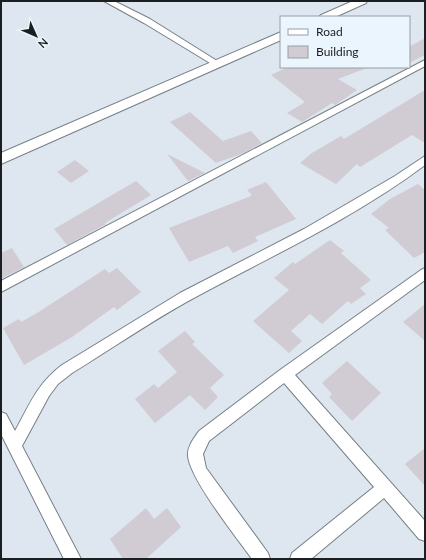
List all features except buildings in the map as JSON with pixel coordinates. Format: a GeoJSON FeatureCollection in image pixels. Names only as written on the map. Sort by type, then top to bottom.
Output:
{"type":"FeatureCollection","features":[{"type":"Feature","properties":{"kind":"main road"},"geometry":{"type":"LineString","coordinates":[[327,16],[362,1]]}},
{"type":"Feature","properties":{"kind":"main road"},"geometry":{"type":"LineString","coordinates":[[1,158],[280,36]]}},
{"type":"Feature","properties":{"kind":"street"},"geometry":{"type":"LineString","coordinates":[[108,1],[147,21],[218,64]]}},
{"type":"Feature","properties":{"kind":"street"},"geometry":{"type":"LineString","coordinates":[[1,287],[425,63]]}},
{"type":"Feature","properties":{"kind":"street"},"geometry":{"type":"LineString","coordinates":[[14,445],[44,391],[53,380],[67,369],[184,297],[308,232],[399,179],[425,160]]}},
{"type":"Feature","properties":{"kind":"street"},"geometry":{"type":"LineString","coordinates":[[262,559],[201,473],[195,460],[195,449],[204,436],[285,374],[425,273]]}},
{"type":"Feature","properties":{"kind":"street"},"geometry":{"type":"LineString","coordinates":[[285,374],[425,533]]}},
{"type":"Feature","properties":{"kind":"street"},"geometry":{"type":"LineString","coordinates":[[1,419],[73,559]]}},
{"type":"Feature","properties":{"kind":"street"},"geometry":{"type":"LineString","coordinates":[[298,559],[385,488]]}}]}
